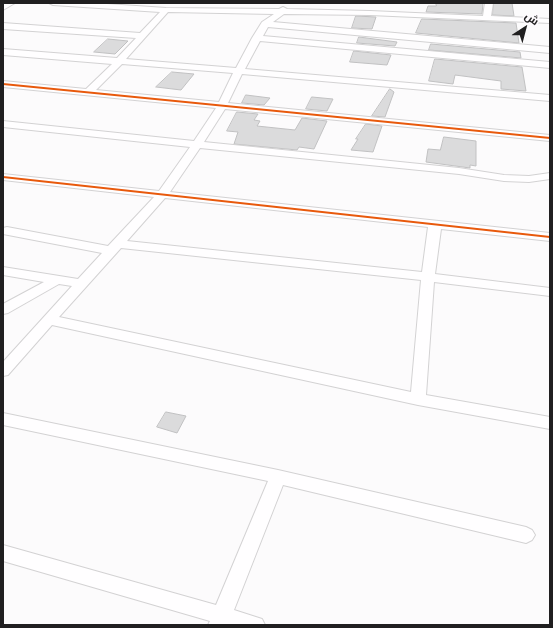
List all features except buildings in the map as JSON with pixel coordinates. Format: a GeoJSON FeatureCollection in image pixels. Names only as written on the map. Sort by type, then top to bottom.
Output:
{"type":"FeatureCollection","features":[{"type":"Feature","properties":{"kind":"street"},"geometry":{"type":"LineString","coordinates":[[3,7],[10,3]]}},
{"type":"Feature","properties":{"kind":"street"},"geometry":{"type":"LineString","coordinates":[[53,3],[124,5],[166,10],[284,7],[421,12],[487,18],[550,21]]}},
{"type":"Feature","properties":{"kind":"street"},"geometry":{"type":"LineString","coordinates":[[182,10],[189,3]]}},
{"type":"Feature","properties":{"kind":"street"},"geometry":{"type":"LineString","coordinates":[[487,18],[489,3]]}},
{"type":"Feature","properties":{"kind":"street"},"geometry":{"type":"LineString","coordinates":[[3,371],[161,196],[222,106],[256,38],[265,24],[284,7]]}},
{"type":"Feature","properties":{"kind":"street"},"geometry":{"type":"LineString","coordinates":[[89,92],[120,61],[166,10]]}},
{"type":"Feature","properties":{"kind":"street"},"geometry":{"type":"LineString","coordinates":[[265,24],[550,50]]}},
{"type":"Feature","properties":{"kind":"street"},"geometry":{"type":"LineString","coordinates":[[3,26],[142,36]]}},
{"type":"Feature","properties":{"kind":"street"},"geometry":{"type":"LineString","coordinates":[[347,46],[354,32]]}},
{"type":"Feature","properties":{"kind":"street"},"geometry":{"type":"LineString","coordinates":[[256,38],[550,65]]}},
{"type":"Feature","properties":{"kind":"street"},"geometry":{"type":"LineString","coordinates":[[3,52],[550,98]]}},
{"type":"Feature","properties":{"kind":"street"},"geometry":{"type":"LineString","coordinates":[[3,84],[550,138]]}},
{"type":"Feature","properties":{"kind":"street"},"geometry":{"type":"LineString","coordinates":[[3,124],[459,171],[504,178],[529,179],[550,176]]}},
{"type":"Feature","properties":{"kind":"street"},"geometry":{"type":"LineString","coordinates":[[3,177],[161,196],[435,224],[550,238]]}},
{"type":"Feature","properties":{"kind":"street"},"geometry":{"type":"LineString","coordinates":[[418,399],[428,277],[435,224]]}},
{"type":"Feature","properties":{"kind":"street"},"geometry":{"type":"LineString","coordinates":[[7,231],[116,247],[428,277],[550,292]]}},
{"type":"Feature","properties":{"kind":"street"},"geometry":{"type":"LineString","coordinates":[[3,270],[55,281],[81,284]]}},
{"type":"Feature","properties":{"kind":"street"},"geometry":{"type":"LineString","coordinates":[[3,310],[55,281]]}},
{"type":"Feature","properties":{"kind":"street"},"geometry":{"type":"LineString","coordinates":[[50,320],[418,399],[550,423]]}},
{"type":"Feature","properties":{"kind":"street"},"geometry":{"type":"LineString","coordinates":[[3,419],[278,477],[526,535]]}},
{"type":"Feature","properties":{"kind":"street"},"geometry":{"type":"LineString","coordinates":[[220,621],[278,477]]}},
{"type":"Feature","properties":{"kind":"street"},"geometry":{"type":"LineString","coordinates":[[3,553],[220,621],[255,625]]}},
{"type":"Feature","properties":{"kind":"cycle path"},"geometry":{"type":"LineString","coordinates":[[3,84],[550,138]]}},
{"type":"Feature","properties":{"kind":"cycle path"},"geometry":{"type":"LineString","coordinates":[[3,177],[550,237]]}}]}
